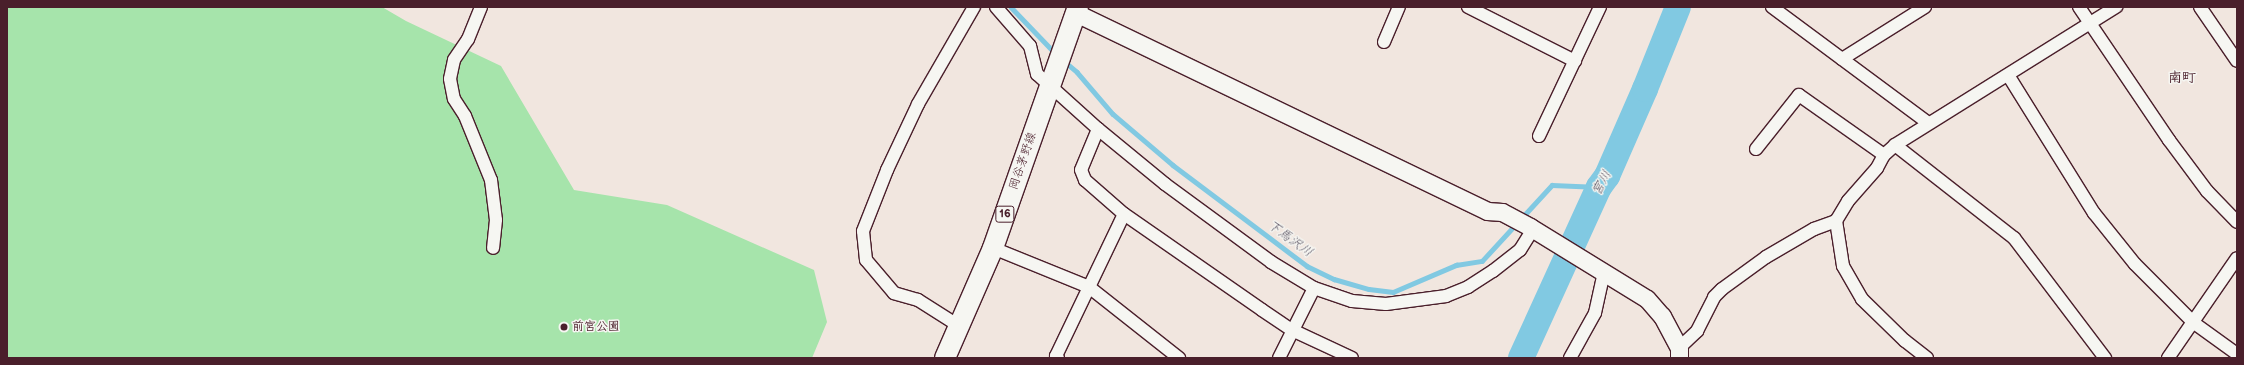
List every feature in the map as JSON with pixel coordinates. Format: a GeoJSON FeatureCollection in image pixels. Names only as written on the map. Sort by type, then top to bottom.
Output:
{"type":"FeatureCollection","features":[{"type":"Feature","properties":{"kind":"main road","name":"岡谷茅野線"},"geometry":{"type":"LineString","coordinates":[[945,358],[993,248],[1077,10]]}},
{"type":"Feature","properties":{"kind":"street"},"geometry":{"type":"LineString","coordinates":[[481,7],[468,39],[454,60],[450,78],[454,99],[465,116],[491,180],[496,220],[493,248]]}},
{"type":"Feature","properties":{"kind":"street"},"geometry":{"type":"LineString","coordinates":[[959,326],[918,300],[894,293],[866,260],[863,231],[887,170],[918,104],[974,7]]}},
{"type":"Feature","properties":{"kind":"street"},"geometry":{"type":"LineString","coordinates":[[996,7],[1030,46],[1037,74],[1098,129],[1177,193],[1271,262],[1314,288],[1352,301],[1386,304],[1446,296],[1468,287],[1493,271],[1520,250],[1533,229]]}},
{"type":"Feature","properties":{"kind":"street"},"geometry":{"type":"LineString","coordinates":[[1384,42],[1399,7]]}},
{"type":"Feature","properties":{"kind":"street"},"geometry":{"type":"LineString","coordinates":[[1468,7],[1575,60]]}},
{"type":"Feature","properties":{"kind":"street"},"geometry":{"type":"LineString","coordinates":[[1539,136],[1600,7]]}},
{"type":"Feature","properties":{"kind":"street"},"geometry":{"type":"LineString","coordinates":[[1772,7],[1928,123]]}},
{"type":"Feature","properties":{"kind":"street"},"geometry":{"type":"LineString","coordinates":[[1842,59],[1925,7]]}},
{"type":"Feature","properties":{"kind":"street"},"geometry":{"type":"LineString","coordinates":[[2079,7],[2206,191],[2237,222]]}},
{"type":"Feature","properties":{"kind":"street"},"geometry":{"type":"LineString","coordinates":[[1077,10],[1487,211],[1502,212],[1512,217],[1647,299],[1662,316],[1679,353],[1696,330],[1714,297],[1722,289],[1766,257],[1814,230],[1836,221],[1848,201],[1877,168],[1884,155],[1895,145],[2116,7]]}},
{"type":"Feature","properties":{"kind":"street"},"geometry":{"type":"LineString","coordinates":[[2200,7],[2237,61]]}},
{"type":"Feature","properties":{"kind":"street"},"geometry":{"type":"LineString","coordinates":[[2008,74],[2094,213],[2135,264],[2194,323],[2237,354]]}},
{"type":"Feature","properties":{"kind":"street"},"geometry":{"type":"LineString","coordinates":[[1756,149],[1800,95],[1884,155]]}},
{"type":"Feature","properties":{"kind":"street"},"geometry":{"type":"LineString","coordinates":[[1098,129],[1081,170],[1085,180],[1124,214],[1292,330],[1352,358]]}},
{"type":"Feature","properties":{"kind":"street"},"geometry":{"type":"LineString","coordinates":[[1895,145],[2014,238],[2105,358]]}},
{"type":"Feature","properties":{"kind":"street"},"geometry":{"type":"LineString","coordinates":[[1058,358],[1056,356],[1124,214]]}},
{"type":"Feature","properties":{"kind":"street"},"geometry":{"type":"LineString","coordinates":[[1836,221],[1843,266],[1862,299],[1905,341],[1927,358]]}},
{"type":"Feature","properties":{"kind":"street"},"geometry":{"type":"LineString","coordinates":[[993,248],[1089,287],[1179,358]]}},
{"type":"Feature","properties":{"kind":"street"},"geometry":{"type":"LineString","coordinates":[[2168,358],[2194,323],[2237,258]]}},
{"type":"Feature","properties":{"kind":"street"},"geometry":{"type":"LineString","coordinates":[[1570,358],[1595,313],[1599,269]]}},
{"type":"Feature","properties":{"kind":"street"},"geometry":{"type":"LineString","coordinates":[[1279,358],[1314,288]]}},
{"type":"Feature","properties":{"kind":"green space"},"geometry":{"type":"Polygon","coordinates":[[[7,7],[382,7],[406,21],[501,66],[574,190],[667,205],[814,270],[827,322],[812,358],[7,358],[7,7]]]}},
{"type":"Feature","properties":{"kind":"waterway","name":"下馬沢川"},"geometry":{"type":"LineString","coordinates":[[1011,7],[1056,54]]}},
{"type":"Feature","properties":{"kind":"waterway","name":"宮川"},"geometry":{"type":"LineString","coordinates":[[1521,358],[1599,187],[1607,176],[1645,89],[1678,7]]}},
{"type":"Feature","properties":{"kind":"waterway","name":"下馬沢川"},"geometry":{"type":"LineString","coordinates":[[1064,61],[1077,72],[1113,114],[1173,165],[1307,266],[1334,279],[1369,289],[1393,292],[1456,265],[1482,261],[1552,185],[1599,187]]}},
{"type":"Feature","properties":{"kind":"place","name":"前宮公園"},"geometry":{"type":"Point","coordinates":[564,327]}},
{"type":"Feature","properties":{"kind":"district","name":"南町"},"geometry":{"type":"Point","coordinates":[2182,78]}}]}
